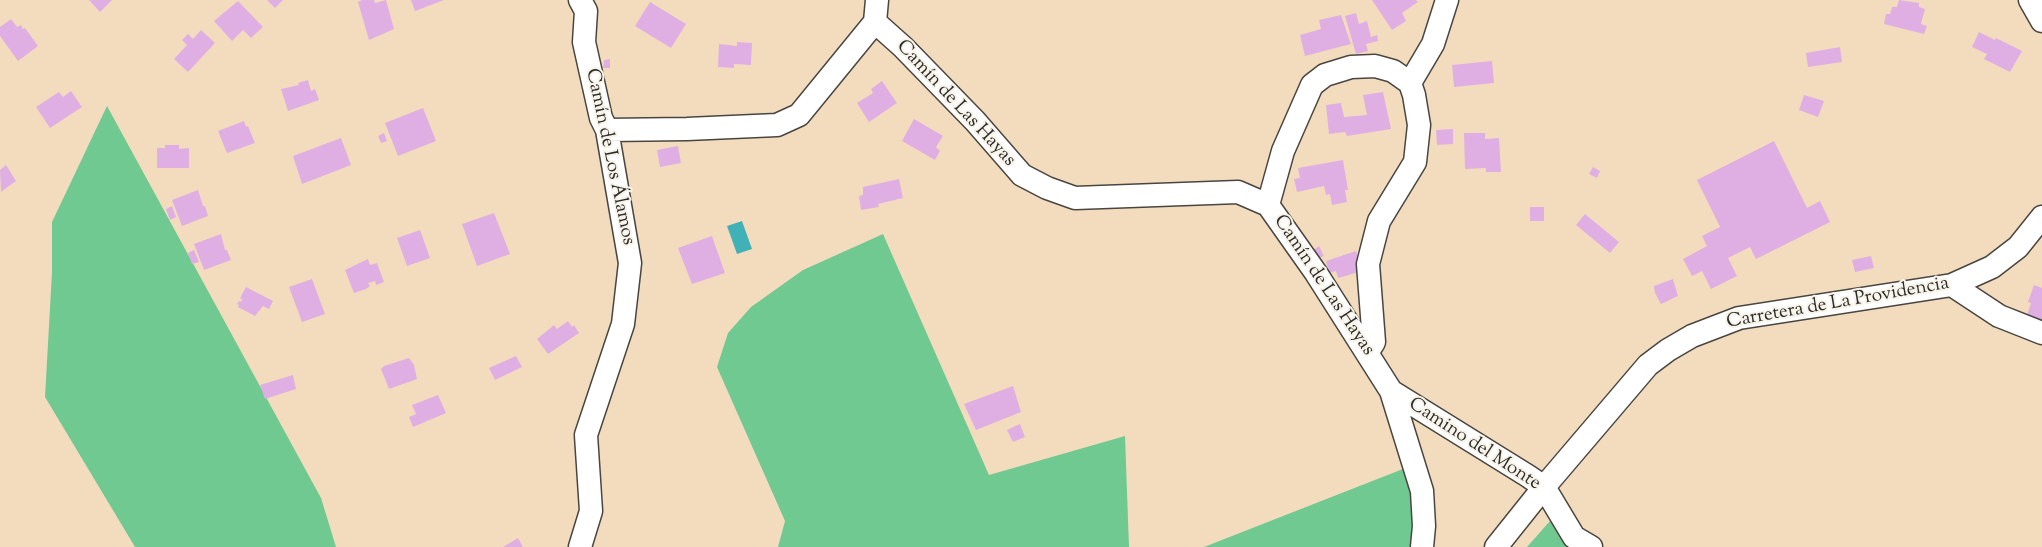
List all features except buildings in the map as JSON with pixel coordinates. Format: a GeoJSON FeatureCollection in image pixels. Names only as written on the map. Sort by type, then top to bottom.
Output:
{"type":"FeatureCollection","features":[{"type":"Feature","properties":{"kind":"street"},"geometry":{"type":"LineString","coordinates":[[607,130],[777,125],[799,115],[875,22],[877,0]]}},
{"type":"Feature","properties":{"kind":"street"},"geometry":{"type":"LineString","coordinates":[[1410,84],[1432,44],[1447,0]]}},
{"type":"Feature","properties":{"kind":"street"},"geometry":{"type":"LineString","coordinates":[[2030,0],[2042,21]]}},
{"type":"Feature","properties":{"kind":"street","name":"Camín de Los Álamos"},"geometry":{"type":"LineString","coordinates":[[580,547],[591,511],[586,435],[623,324],[630,263],[607,130],[601,118],[584,42],[586,4]]}},
{"type":"Feature","properties":{"kind":"street","name":"Camín de Las Hayas"},"geometry":{"type":"LineString","coordinates":[[875,22],[903,47],[975,121],[1022,175],[1047,188],[1075,198],[1238,192],[1268,205],[1316,274],[1391,391],[1422,491],[1424,526],[1422,547]]}},
{"type":"Feature","properties":{"kind":"street"},"geometry":{"type":"LineString","coordinates":[[1268,205],[1283,151],[1312,85],[1325,75],[1350,67],[1375,66],[1393,71],[1410,84],[1414,95],[1419,125],[1415,162],[1379,221],[1368,264],[1374,342],[1368,353]]}},
{"type":"Feature","properties":{"kind":"street","name":"Carretera de La Providencia"},"geometry":{"type":"LineString","coordinates":[[1496,547],[1544,487],[1648,365],[1668,350],[1692,336],[1739,318],[1952,285],[1992,267],[2018,247],[2042,217]]}},
{"type":"Feature","properties":{"kind":"street"},"geometry":{"type":"LineString","coordinates":[[1952,285],[1999,316],[2042,333]]}},
{"type":"Feature","properties":{"kind":"street","name":"Camino del Monte"},"geometry":{"type":"LineString","coordinates":[[1391,391],[1544,487],[1574,537],[1591,547]]}},
{"type":"Feature","properties":{"kind":"green space"},"geometry":{"type":"Polygon","coordinates":[[[107,106],[321,498],[336,547],[135,547],[45,397],[52,272],[52,222],[107,106]]]}},
{"type":"Feature","properties":{"kind":"green space"},"geometry":{"type":"Polygon","coordinates":[[[883,234],[989,475],[1125,436],[1129,547],[778,547],[785,521],[717,367],[728,333],[751,307],[803,270],[883,234]]]}},
{"type":"Feature","properties":{"kind":"green space"},"geometry":{"type":"Polygon","coordinates":[[[1408,467],[1415,523],[1412,547],[1204,547],[1408,467]]]}},
{"type":"Feature","properties":{"kind":"green space"},"geometry":{"type":"Polygon","coordinates":[[[1550,521],[1569,547],[1527,547],[1550,521]]]}},
{"type":"Feature","properties":{"kind":"water"},"geometry":{"type":"Polygon","coordinates":[[[742,221],[752,249],[737,254],[727,226],[742,221]]]}}]}
